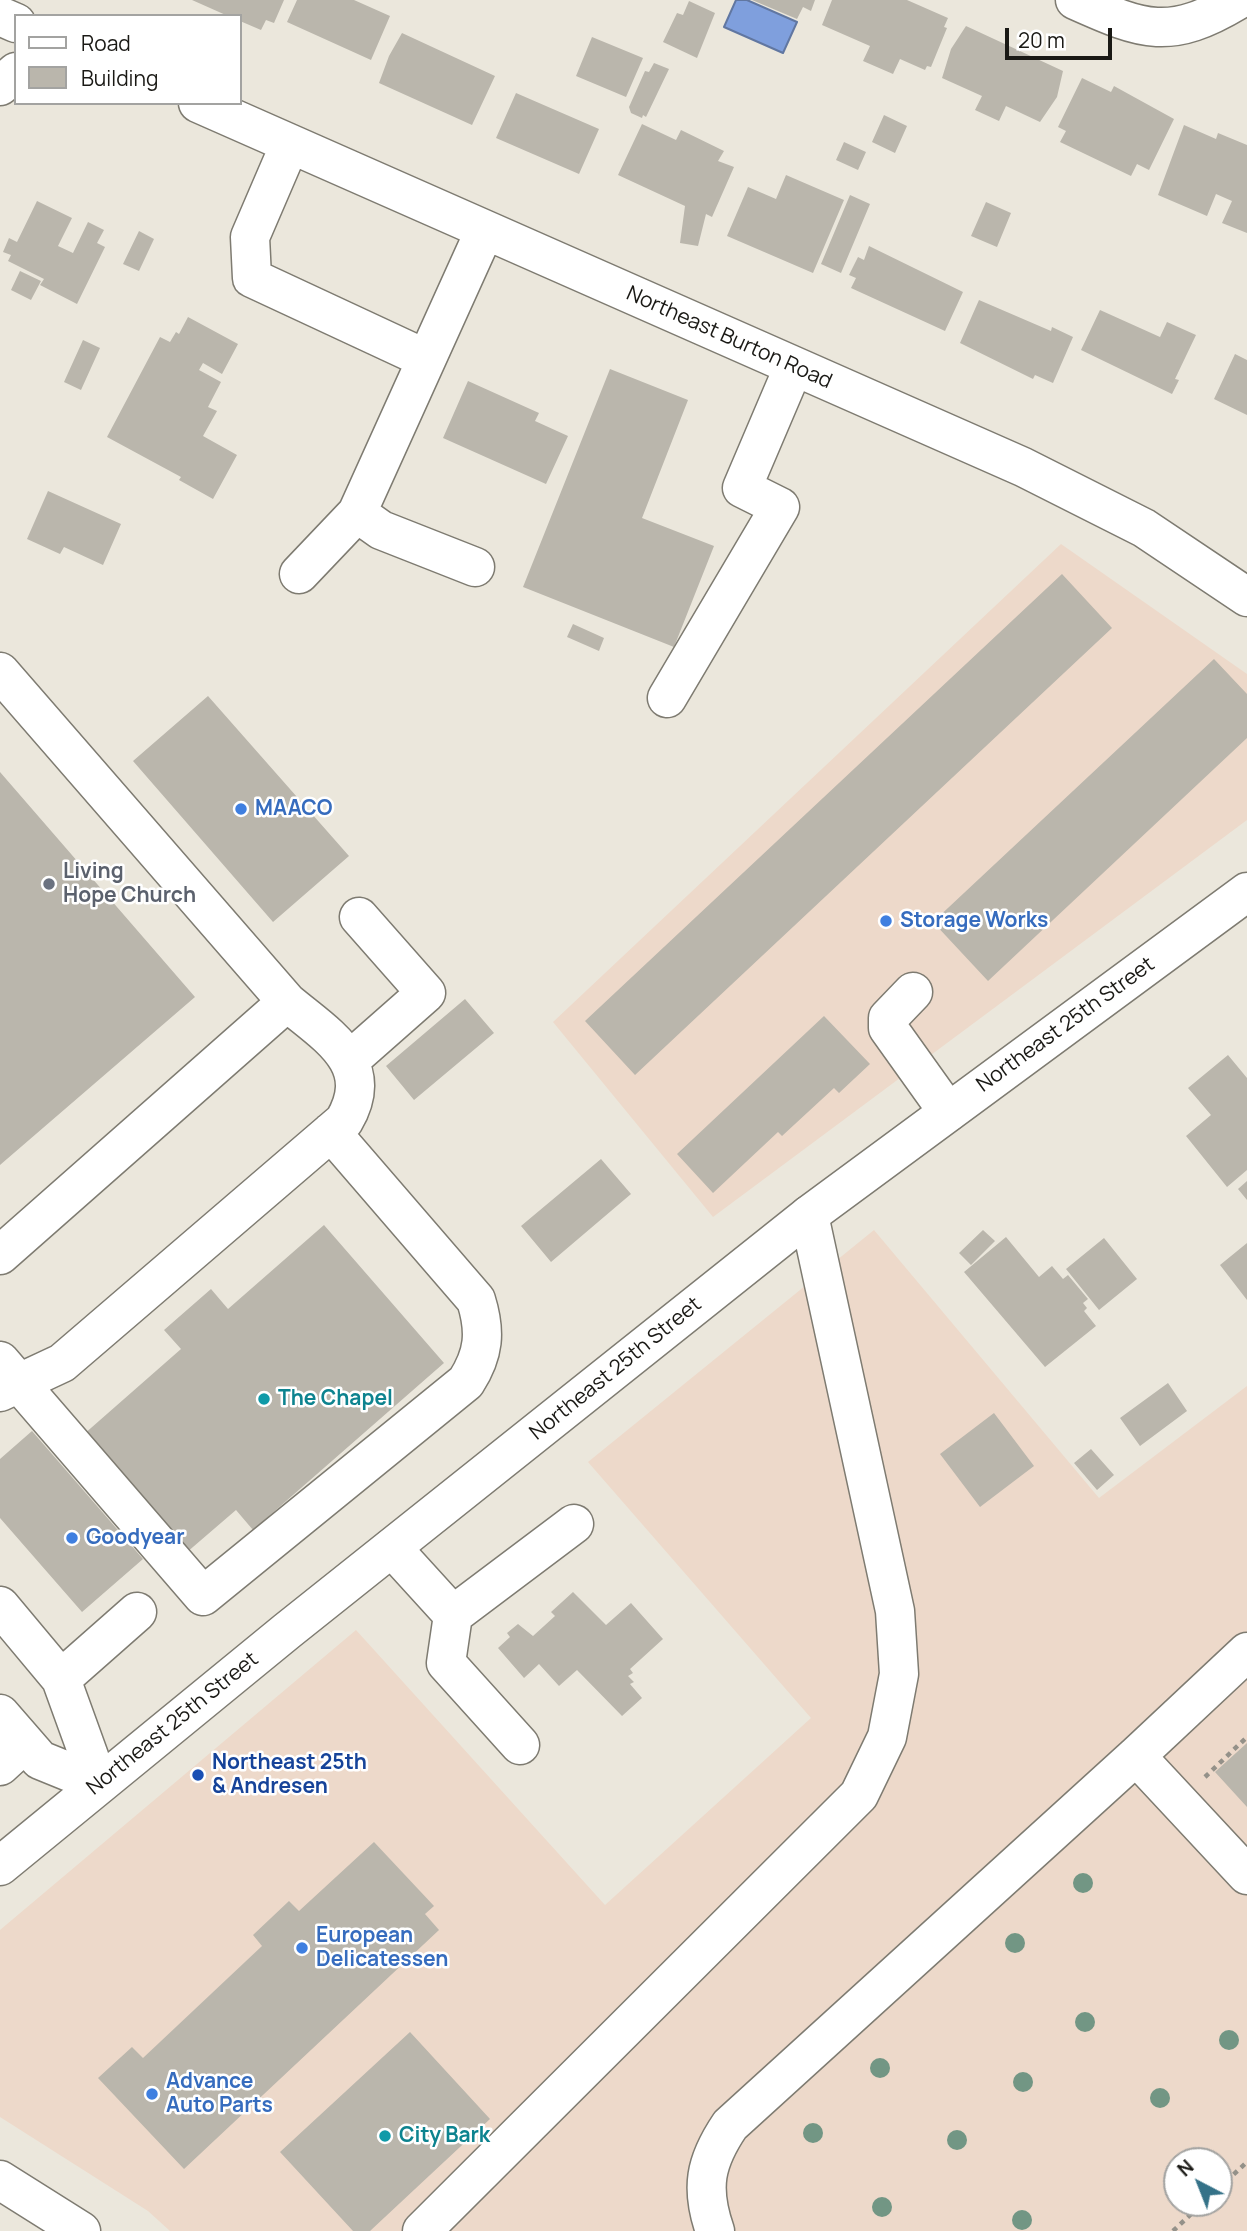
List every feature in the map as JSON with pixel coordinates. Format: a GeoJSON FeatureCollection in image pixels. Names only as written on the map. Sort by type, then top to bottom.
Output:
{"type":"FeatureCollection","features":[{"type":"Feature","properties":{"kind":"main road"},"geometry":{"type":"LineString","coordinates":[[1074,0],[1124,22],[1166,30],[1207,19],[1238,0]]}},
{"type":"Feature","properties":{"kind":"main road"},"geometry":{"type":"LineString","coordinates":[[0,86],[14,74]]}},
{"type":"Feature","properties":{"kind":"main road","name":"Northeast Burton Road"},"geometry":{"type":"LineString","coordinates":[[202,105],[1023,467],[1132,522],[1247,597]]}},
{"type":"Feature","properties":{"kind":"main road"},"geometry":{"type":"LineString","coordinates":[[290,144],[250,237],[252,278],[426,359]]}},
{"type":"Feature","properties":{"kind":"main road"},"geometry":{"type":"LineString","coordinates":[[299,574],[357,513],[485,230]]}},
{"type":"Feature","properties":{"kind":"main road"},"geometry":{"type":"LineString","coordinates":[[667,698],[780,507],[742,488],[794,366]]}},
{"type":"Feature","properties":{"kind":"main road"},"geometry":{"type":"LineString","coordinates":[[357,513],[381,530],[475,567]]}},
{"type":"Feature","properties":{"kind":"main road"},"geometry":{"type":"LineString","coordinates":[[0,672],[287,1002],[340,1047],[350,1060],[355,1083],[352,1108],[344,1121],[331,1132],[62,1363],[6,1379],[203,1596],[466,1382],[478,1364],[484,1343],[483,1321],[476,1300],[331,1132]]}},
{"type":"Feature","properties":{"kind":"main road","name":"Northeast 25th Street"},"geometry":{"type":"LineString","coordinates":[[0,1866],[809,1214],[1247,891]]}},
{"type":"Feature","properties":{"kind":"main road"},"geometry":{"type":"LineString","coordinates":[[350,1060],[426,993],[359,917]]}},
{"type":"Feature","properties":{"kind":"main road"},"geometry":{"type":"LineString","coordinates":[[913,992],[888,1017],[888,1028],[948,1112]]}},
{"type":"Feature","properties":{"kind":"main road"},"geometry":{"type":"LineString","coordinates":[[0,1255],[287,1002]]}},
{"type":"Feature","properties":{"kind":"main road"},"geometry":{"type":"LineString","coordinates":[[422,2231],[859,1795],[887,1737],[899,1674],[895,1611],[809,1214]]}},
{"type":"Feature","properties":{"kind":"main road"},"geometry":{"type":"LineString","coordinates":[[520,1745],[446,1663],[453,1615],[574,1524]]}},
{"type":"Feature","properties":{"kind":"main road"},"geometry":{"type":"LineString","coordinates":[[392,1548],[453,1615]]}},
{"type":"Feature","properties":{"kind":"main road"},"geometry":{"type":"LineString","coordinates":[[0,1606],[61,1679],[99,1784]]}},
{"type":"Feature","properties":{"kind":"main road"},"geometry":{"type":"LineString","coordinates":[[61,1679],[137,1612]]}},
{"type":"Feature","properties":{"kind":"main road"},"geometry":{"type":"LineString","coordinates":[[715,2231],[706,2205],[706,2176],[714,2149],[730,2124],[1247,1652]]}},
{"type":"Feature","properties":{"kind":"main road"},"geometry":{"type":"LineString","coordinates":[[0,1714],[13,1754],[40,1760],[99,1784]]}},
{"type":"Feature","properties":{"kind":"main road"},"geometry":{"type":"LineString","coordinates":[[1136,1756],[1247,1875]]}},
{"type":"Feature","properties":{"kind":"main road"},"geometry":{"type":"LineString","coordinates":[[0,2180],[81,2231]]}},
{"type":"Feature","properties":{"kind":"path"},"geometry":{"type":"LineString","coordinates":[[1213,1786],[1205,1776],[1247,1737]]}},
{"type":"Feature","properties":{"kind":"path"},"geometry":{"type":"LineString","coordinates":[[1233,2175],[1247,2162]]}},
{"type":"Feature","properties":{"kind":"path"},"geometry":{"type":"LineString","coordinates":[[1173,2231],[1188,2217]]}},
{"type":"Feature","properties":{"kind":"shaded area","name":"Storage Works"},"geometry":{"type":"Polygon","coordinates":[[[1061,544],[1247,674],[1247,820],[713,1217],[553,1022],[1061,544]]]}},
{"type":"Feature","properties":{"kind":"shaded area"},"geometry":{"type":"Polygon","coordinates":[[[874,1230],[1099,1498],[1247,1386],[1247,2231],[170,2231],[148,2211],[0,2117],[0,1930],[356,1630],[605,1905],[811,1718],[588,1462],[874,1230]]]}},
{"type":"Feature","properties":{"kind":"water"},"geometry":{"type":"Polygon","coordinates":[[[736,0],[747,0],[797,22],[783,53],[724,27],[736,0]]]}},
{"type":"Feature","properties":{"kind":"building"},"geometry":{"type":"Polygon","coordinates":[[[192,0],[284,0],[274,23],[266,20],[261,30],[242,22],[242,14],[224,14],[192,0]]]}},
{"type":"Feature","properties":{"kind":"building"},"geometry":{"type":"Polygon","coordinates":[[[297,0],[354,0],[390,16],[371,60],[287,22],[297,0]]]}},
{"type":"Feature","properties":{"kind":"building"},"geometry":{"type":"Polygon","coordinates":[[[752,0],[815,0],[811,11],[803,7],[797,19],[752,0]]]}},
{"type":"Feature","properties":{"kind":"building"},"geometry":{"type":"Polygon","coordinates":[[[832,0],[907,0],[948,18],[944,27],[947,28],[931,67],[927,66],[925,70],[900,59],[893,74],[863,61],[870,46],[822,25],[832,0]]]}},
{"type":"Feature","properties":{"kind":"building"},"geometry":{"type":"Polygon","coordinates":[[[689,1],[715,13],[697,58],[663,42],[677,13],[683,15],[689,1]]]}},
{"type":"Feature","properties":{"kind":"building"},"geometry":{"type":"Polygon","coordinates":[[[966,26],[1063,71],[1057,97],[1040,122],[1006,106],[999,121],[975,110],[982,96],[942,78],[951,49],[966,26]]]}},
{"type":"Feature","properties":{"kind":"building"},"geometry":{"type":"Polygon","coordinates":[[[402,33],[495,76],[472,125],[379,83],[389,56],[402,33]]]}},
{"type":"Feature","properties":{"kind":"building"},"geometry":{"type":"Polygon","coordinates":[[[592,37],[643,58],[626,97],[576,76],[592,37]]]}},
{"type":"Feature","properties":{"kind":"building"},"geometry":{"type":"Polygon","coordinates":[[[654,63],[669,69],[646,117],[643,115],[642,118],[631,113],[629,107],[645,71],[649,72],[654,63]]]}},
{"type":"Feature","properties":{"kind":"building"},"geometry":{"type":"Polygon","coordinates":[[[1082,78],[1111,92],[1114,86],[1174,119],[1149,170],[1137,164],[1131,176],[1060,142],[1066,131],[1058,127],[1082,78]]]}},
{"type":"Feature","properties":{"kind":"building"},"geometry":{"type":"Polygon","coordinates":[[[516,93],[599,129],[579,174],[496,138],[516,93]]]}},
{"type":"Feature","properties":{"kind":"building"},"geometry":{"type":"Polygon","coordinates":[[[884,115],[907,126],[895,153],[872,142],[884,115]]]}},
{"type":"Feature","properties":{"kind":"building"},"geometry":{"type":"Polygon","coordinates":[[[642,124],[676,140],[681,130],[724,151],[718,161],[734,167],[712,217],[706,214],[698,246],[680,243],[685,206],[618,175],[642,124]]]}},
{"type":"Feature","properties":{"kind":"building"},"geometry":{"type":"Polygon","coordinates":[[[1184,125],[1216,139],[1218,133],[1247,145],[1247,233],[1222,223],[1232,201],[1216,194],[1207,216],[1158,195],[1184,125]]]}},
{"type":"Feature","properties":{"kind":"building"},"geometry":{"type":"Polygon","coordinates":[[[844,142],[866,152],[858,170],[836,160],[844,142]]]}},
{"type":"Feature","properties":{"kind":"building"},"geometry":{"type":"Polygon","coordinates":[[[786,175],[844,200],[813,273],[727,236],[748,187],[776,199],[786,175]]]}},
{"type":"Feature","properties":{"kind":"building"},"geometry":{"type":"Polygon","coordinates":[[[850,195],[870,204],[841,273],[821,264],[850,195]]]}},
{"type":"Feature","properties":{"kind":"building"},"geometry":{"type":"Polygon","coordinates":[[[37,201],[72,218],[58,246],[73,253],[88,222],[104,230],[97,243],[105,247],[77,304],[40,285],[44,279],[8,261],[11,255],[3,252],[9,238],[17,242],[37,201]]]}},
{"type":"Feature","properties":{"kind":"building"},"geometry":{"type":"Polygon","coordinates":[[[986,202],[1011,213],[997,247],[971,236],[986,202]]]}},
{"type":"Feature","properties":{"kind":"building"},"geometry":{"type":"Polygon","coordinates":[[[139,231],[154,239],[139,271],[123,264],[139,231]]]}},
{"type":"Feature","properties":{"kind":"building"},"geometry":{"type":"Polygon","coordinates":[[[869,246],[963,292],[945,331],[851,288],[856,278],[849,275],[858,257],[864,260],[869,246]]]}},
{"type":"Feature","properties":{"kind":"building"},"geometry":{"type":"Polygon","coordinates":[[[20,271],[41,281],[31,300],[11,290],[20,271]]]}},
{"type":"Feature","properties":{"kind":"building"},"geometry":{"type":"Polygon","coordinates":[[[979,300],[1051,331],[1052,327],[1073,337],[1053,383],[1035,375],[1033,379],[960,343],[979,300]]]}},
{"type":"Feature","properties":{"kind":"building"},"geometry":{"type":"Polygon","coordinates":[[[1100,310],[1160,337],[1167,322],[1196,335],[1175,379],[1179,380],[1172,394],[1081,350],[1100,310]]]}},
{"type":"Feature","properties":{"kind":"building"},"geometry":{"type":"Polygon","coordinates":[[[188,317],[238,344],[222,374],[203,363],[199,370],[221,382],[208,407],[217,411],[203,436],[237,455],[213,499],[179,480],[181,477],[107,437],[160,337],[170,342],[176,332],[179,334],[188,317]]]}},
{"type":"Feature","properties":{"kind":"building"},"geometry":{"type":"Polygon","coordinates":[[[83,340],[100,348],[81,390],[64,382],[83,340]]]}},
{"type":"Feature","properties":{"kind":"building"},"geometry":{"type":"Polygon","coordinates":[[[1235,354],[1247,360],[1247,415],[1214,399],[1235,354]]]}},
{"type":"Feature","properties":{"kind":"building"},"geometry":{"type":"Polygon","coordinates":[[[610,369],[688,400],[642,518],[714,546],[674,647],[523,587],[610,369]]]}},
{"type":"Feature","properties":{"kind":"building"},"geometry":{"type":"Polygon","coordinates":[[[468,381],[539,413],[535,421],[568,436],[546,484],[443,438],[468,381]]]}},
{"type":"Feature","properties":{"kind":"building"},"geometry":{"type":"Polygon","coordinates":[[[48,491],[121,524],[103,565],[64,547],[60,554],[27,539],[48,491]]]}},
{"type":"Feature","properties":{"kind":"building"},"geometry":{"type":"Polygon","coordinates":[[[1062,574],[1112,628],[635,1075],[585,1021],[1062,574]]]}},
{"type":"Feature","properties":{"kind":"building"},"geometry":{"type":"Polygon","coordinates":[[[573,624],[604,638],[599,651],[567,637],[573,624]]]}},
{"type":"Feature","properties":{"kind":"building"},"geometry":{"type":"Polygon","coordinates":[[[1214,659],[1247,694],[1247,738],[988,981],[933,922],[1214,659]]]}},
{"type":"Feature","properties":{"kind":"building","name":"MAACO"},"geometry":{"type":"Polygon","coordinates":[[[208,696],[349,856],[273,922],[133,761],[208,696]]]}},
{"type":"Feature","properties":{"kind":"building","name":"Living Hope Church"},"geometry":{"type":"Polygon","coordinates":[[[0,772],[195,997],[0,1165],[0,772]]]}},
{"type":"Feature","properties":{"kind":"building"},"geometry":{"type":"Polygon","coordinates":[[[465,999],[494,1033],[414,1100],[386,1066],[465,999]]]}},
{"type":"Feature","properties":{"kind":"building"},"geometry":{"type":"Polygon","coordinates":[[[824,1016],[870,1064],[839,1093],[834,1088],[782,1136],[778,1132],[713,1193],[677,1154],[824,1016]]]}},
{"type":"Feature","properties":{"kind":"building"},"geometry":{"type":"Polygon","coordinates":[[[1228,1055],[1247,1078],[1247,1170],[1227,1187],[1186,1136],[1211,1115],[1188,1088],[1228,1055]]]}},
{"type":"Feature","properties":{"kind":"building"},"geometry":{"type":"Polygon","coordinates":[[[601,1159],[631,1194],[551,1262],[521,1226],[601,1159]]]}},
{"type":"Feature","properties":{"kind":"building"},"geometry":{"type":"Polygon","coordinates":[[[1247,1181],[1247,1200],[1238,1189],[1247,1181]]]}},
{"type":"Feature","properties":{"kind":"building","name":"The Chapel"},"geometry":{"type":"Polygon","coordinates":[[[324,1225],[444,1363],[253,1530],[236,1510],[186,1553],[83,1435],[181,1349],[164,1330],[211,1289],[228,1309],[324,1225]]]}},
{"type":"Feature","properties":{"kind":"building"},"geometry":{"type":"Polygon","coordinates":[[[983,1230],[995,1241],[971,1265],[959,1253],[983,1230]]]}},
{"type":"Feature","properties":{"kind":"building"},"geometry":{"type":"Polygon","coordinates":[[[1006,1237],[1039,1277],[1052,1266],[1063,1279],[1068,1275],[1088,1299],[1083,1303],[1087,1308],[1084,1311],[1096,1326],[1045,1367],[964,1272],[1006,1237]]]}},
{"type":"Feature","properties":{"kind":"building"},"geometry":{"type":"Polygon","coordinates":[[[1104,1238],[1137,1279],[1099,1310],[1066,1269],[1104,1238]]]}},
{"type":"Feature","properties":{"kind":"building"},"geometry":{"type":"Polygon","coordinates":[[[1247,1243],[1247,1300],[1220,1265],[1247,1243]]]}},
{"type":"Feature","properties":{"kind":"building"},"geometry":{"type":"Polygon","coordinates":[[[1168,1383],[1187,1411],[1140,1446],[1120,1418],[1168,1383]]]}},
{"type":"Feature","properties":{"kind":"building"},"geometry":{"type":"Polygon","coordinates":[[[994,1413],[1034,1466],[980,1507],[940,1454],[994,1413]]]}},
{"type":"Feature","properties":{"kind":"building","name":"Goodyear"},"geometry":{"type":"Polygon","coordinates":[[[32,1431],[143,1559],[82,1612],[0,1518],[0,1459],[32,1431]]]}},
{"type":"Feature","properties":{"kind":"building"},"geometry":{"type":"Polygon","coordinates":[[[1091,1449],[1114,1475],[1097,1490],[1074,1463],[1091,1449]]]}},
{"type":"Feature","properties":{"kind":"building"},"geometry":{"type":"Polygon","coordinates":[[[573,1592],[606,1625],[631,1603],[663,1639],[630,1669],[633,1673],[628,1676],[634,1682],[630,1684],[642,1698],[622,1716],[577,1670],[559,1686],[539,1664],[524,1678],[498,1648],[510,1637],[507,1633],[518,1624],[533,1636],[555,1616],[551,1612],[573,1592]]]}},
{"type":"Feature","properties":{"kind":"building"},"geometry":{"type":"Polygon","coordinates":[[[1247,1743],[1247,1807],[1215,1772],[1247,1743]]]}},
{"type":"Feature","properties":{"kind":"building"},"geometry":{"type":"Polygon","coordinates":[[[374,1842],[434,1906],[425,1914],[439,1930],[184,2169],[98,2078],[132,2047],[143,2058],[262,1946],[253,1935],[289,1901],[299,1911],[374,1842]]]}},
{"type":"Feature","properties":{"kind":"building","name":"City Bark"},"geometry":{"type":"Polygon","coordinates":[[[410,2032],[490,2119],[370,2231],[353,2231],[280,2152],[410,2032]]]}},
{"type":"Feature","properties":{"kind":"place","name":"MAACO"},"geometry":{"type":"Point","coordinates":[241,809]}},
{"type":"Feature","properties":{"kind":"place","name":"Living Hope Church"},"geometry":{"type":"Point","coordinates":[49,884]}},
{"type":"Feature","properties":{"kind":"place","name":"Storage Works"},"geometry":{"type":"Point","coordinates":[886,921]}},
{"type":"Feature","properties":{"kind":"place","name":"The Chapel"},"geometry":{"type":"Point","coordinates":[264,1399]}},
{"type":"Feature","properties":{"kind":"place","name":"Goodyear"},"geometry":{"type":"Point","coordinates":[72,1538]}},
{"type":"Feature","properties":{"kind":"place","name":"Northeast 25th & Andresen"},"geometry":{"type":"Point","coordinates":[198,1775]}},
{"type":"Feature","properties":{"kind":"place","name":"European Delicatessen"},"geometry":{"type":"Point","coordinates":[302,1948]}},
{"type":"Feature","properties":{"kind":"place","name":"Advance Auto Parts"},"geometry":{"type":"Point","coordinates":[152,2094]}},
{"type":"Feature","properties":{"kind":"place","name":"City Bark"},"geometry":{"type":"Point","coordinates":[385,2136]}}]}
